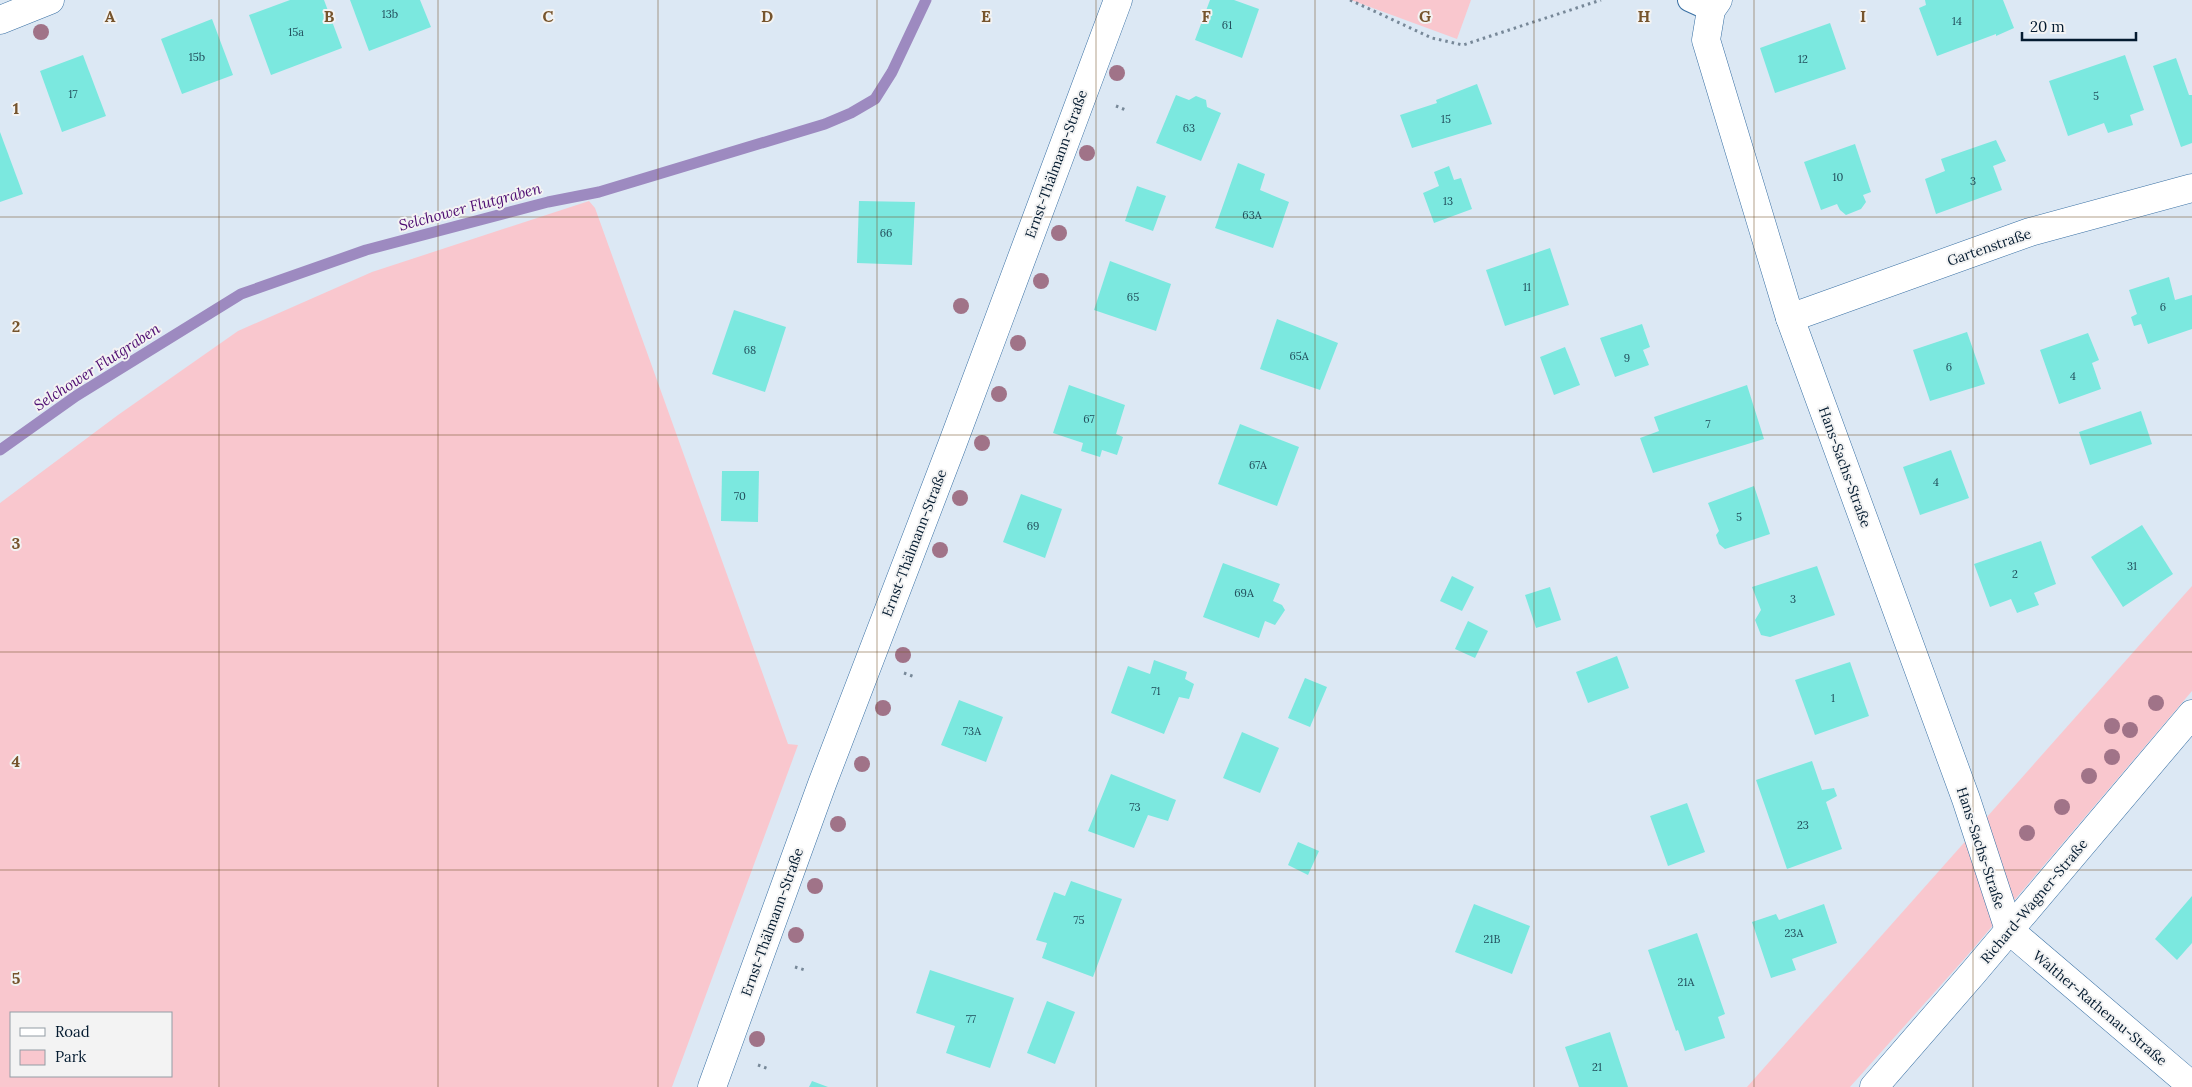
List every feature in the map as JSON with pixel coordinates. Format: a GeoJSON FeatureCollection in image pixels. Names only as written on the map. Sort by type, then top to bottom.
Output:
{"type":"FeatureCollection","features":[{"type":"Feature","properties":{"kind":"street"},"geometry":{"type":"LineString","coordinates":[[0,20],[50,0]]}},
{"type":"Feature","properties":{"kind":"street","name":"Ernst-Thälmann-Straße"},"geometry":{"type":"LineString","coordinates":[[712,1087],[825,775],[952,445],[1118,0]]}},
{"type":"Feature","properties":{"kind":"street","name":"Hans-Sachs-Straße"},"geometry":{"type":"LineString","coordinates":[[1706,3],[1706,40],[1790,318],[1966,799],[2009,930]]}},
{"type":"Feature","properties":{"kind":"street","name":"Gartenstraße"},"geometry":{"type":"LineString","coordinates":[[1790,318],[2030,232],[2192,188]]}},
{"type":"Feature","properties":{"kind":"street","name":"Richard-Wagner-Straße"},"geometry":{"type":"LineString","coordinates":[[1874,1087],[2192,714]]}},
{"type":"Feature","properties":{"kind":"street","name":"Walther-Rathenau-Straße"},"geometry":{"type":"LineString","coordinates":[[2009,930],[2192,1086]]}},
{"type":"Feature","properties":{"kind":"path"},"geometry":{"type":"LineString","coordinates":[[1350,0],[1432,38],[1463,45],[1601,0]]}},
{"type":"Feature","properties":{"kind":"path"},"geometry":{"type":"LineString","coordinates":[[1116,106],[1128,110]]}},
{"type":"Feature","properties":{"kind":"path"},"geometry":{"type":"LineString","coordinates":[[904,673],[914,677]]}},
{"type":"Feature","properties":{"kind":"path"},"geometry":{"type":"LineString","coordinates":[[795,966],[805,970]]}},
{"type":"Feature","properties":{"kind":"path"},"geometry":{"type":"LineString","coordinates":[[758,1065],[769,1069]]}},
{"type":"Feature","properties":{"kind":"green space"},"geometry":{"type":"Polygon","coordinates":[[[1351,0],[1471,0],[1457,39],[1351,0]]]}},
{"type":"Feature","properties":{"kind":"green space"},"geometry":{"type":"Polygon","coordinates":[[[589,201],[595,208],[788,744],[798,745],[672,1087],[0,1087],[0,503],[118,415],[238,331],[372,272],[589,201]]]}},
{"type":"Feature","properties":{"kind":"green space"},"geometry":{"type":"Polygon","coordinates":[[[2192,586],[2192,691],[1966,957],[1850,1087],[1747,1087],[2192,586]]]}},
{"type":"Feature","properties":{"kind":"building"},"geometry":{"type":"Polygon","coordinates":[[[290,0],[324,0],[342,48],[271,75],[249,15],[290,0]]]}},
{"type":"Feature","properties":{"kind":"building"},"geometry":{"type":"Polygon","coordinates":[[[350,0],[420,0],[431,27],[369,51],[350,0]]]}},
{"type":"Feature","properties":{"kind":"building"},"geometry":{"type":"Polygon","coordinates":[[[1210,0],[1234,0],[1259,9],[1242,58],[1195,40],[1210,0]]]}},
{"type":"Feature","properties":{"kind":"building"},"geometry":{"type":"Polygon","coordinates":[[[1925,0],[2003,0],[2014,28],[1937,56],[1919,8],[1926,5],[1925,0]]]}},
{"type":"Feature","properties":{"kind":"building"},"geometry":{"type":"Polygon","coordinates":[[[212,19],[233,75],[182,94],[161,39],[212,19]]]}},
{"type":"Feature","properties":{"kind":"building"},"geometry":{"type":"Polygon","coordinates":[[[1830,23],[1846,69],[1775,93],[1760,48],[1830,23]]]}},
{"type":"Feature","properties":{"kind":"building"},"geometry":{"type":"Polygon","coordinates":[[[83,55],[106,116],[62,132],[40,71],[83,55]]]}},
{"type":"Feature","properties":{"kind":"building"},"geometry":{"type":"Polygon","coordinates":[[[2125,55],[2144,110],[2130,115],[2133,125],[2108,133],[2104,123],[2068,136],[2049,81],[2125,55]]]}},
{"type":"Feature","properties":{"kind":"building"},"geometry":{"type":"Polygon","coordinates":[[[2176,58],[2189,95],[2192,95],[2192,143],[2181,147],[2153,66],[2176,58]]]}},
{"type":"Feature","properties":{"kind":"building"},"geometry":{"type":"Polygon","coordinates":[[[1477,84],[1492,124],[1412,148],[1400,115],[1437,103],[1436,100],[1477,84]]]}},
{"type":"Feature","properties":{"kind":"building"},"geometry":{"type":"Polygon","coordinates":[[[1176,95],[1189,100],[1196,96],[1206,100],[1207,107],[1221,113],[1201,161],[1156,143],[1176,95]]]}},
{"type":"Feature","properties":{"kind":"building"},"geometry":{"type":"Polygon","coordinates":[[[0,132],[23,194],[0,202],[0,132]]]}},
{"type":"Feature","properties":{"kind":"building"},"geometry":{"type":"Polygon","coordinates":[[[1996,140],[2006,161],[1993,166],[2002,190],[1936,214],[1925,179],[1945,171],[1941,159],[1996,140]]]}},
{"type":"Feature","properties":{"kind":"building"},"geometry":{"type":"Polygon","coordinates":[[[1855,144],[1871,192],[1863,195],[1866,202],[1861,209],[1846,215],[1837,204],[1821,210],[1804,162],[1855,144]]]}},
{"type":"Feature","properties":{"kind":"building"},"geometry":{"type":"Polygon","coordinates":[[[1238,163],[1265,174],[1260,190],[1289,202],[1273,248],[1215,228],[1238,163]]]}},
{"type":"Feature","properties":{"kind":"building"},"geometry":{"type":"Polygon","coordinates":[[[1449,166],[1454,180],[1461,178],[1472,209],[1434,223],[1423,193],[1439,186],[1434,172],[1449,166]]]}},
{"type":"Feature","properties":{"kind":"building"},"geometry":{"type":"Polygon","coordinates":[[[1137,186],[1166,196],[1153,231],[1125,221],[1137,186]]]}},
{"type":"Feature","properties":{"kind":"building"},"geometry":{"type":"Polygon","coordinates":[[[859,201],[915,202],[912,265],[857,263],[859,201]]]}},
{"type":"Feature","properties":{"kind":"building"},"geometry":{"type":"Polygon","coordinates":[[[1550,248],[1569,305],[1505,326],[1486,270],[1550,248]]]}},
{"type":"Feature","properties":{"kind":"building"},"geometry":{"type":"Polygon","coordinates":[[[1110,261],[1171,284],[1156,331],[1094,310],[1110,261]]]}},
{"type":"Feature","properties":{"kind":"building"},"geometry":{"type":"Polygon","coordinates":[[[2169,277],[2175,300],[2192,295],[2192,329],[2148,344],[2141,324],[2134,326],[2131,317],[2137,314],[2129,290],[2169,277]]]}},
{"type":"Feature","properties":{"kind":"building"},"geometry":{"type":"Polygon","coordinates":[[[734,310],[786,327],[765,392],[712,374],[734,310]]]}},
{"type":"Feature","properties":{"kind":"building"},"geometry":{"type":"Polygon","coordinates":[[[1277,319],[1338,343],[1320,390],[1260,369],[1277,319]]]}},
{"type":"Feature","properties":{"kind":"building"},"geometry":{"type":"Polygon","coordinates":[[[1642,324],[1650,347],[1643,350],[1649,365],[1615,377],[1600,338],[1642,324]]]}},
{"type":"Feature","properties":{"kind":"building"},"geometry":{"type":"Polygon","coordinates":[[[1967,332],[1985,384],[1930,401],[1913,350],[1967,332]]]}},
{"type":"Feature","properties":{"kind":"building"},"geometry":{"type":"Polygon","coordinates":[[[2088,333],[2099,360],[2092,363],[2101,389],[2059,404],[2040,350],[2088,333]]]}},
{"type":"Feature","properties":{"kind":"building"},"geometry":{"type":"Polygon","coordinates":[[[1565,347],[1580,385],[1554,395],[1540,357],[1565,347]]]}},
{"type":"Feature","properties":{"kind":"building"},"geometry":{"type":"Polygon","coordinates":[[[1069,385],[1125,405],[1116,434],[1123,437],[1117,455],[1102,450],[1100,457],[1081,451],[1083,443],[1053,433],[1069,385]]]}},
{"type":"Feature","properties":{"kind":"building"},"geometry":{"type":"Polygon","coordinates":[[[1747,385],[1764,439],[1653,473],[1640,438],[1659,431],[1654,417],[1747,385]]]}},
{"type":"Feature","properties":{"kind":"building"},"geometry":{"type":"Polygon","coordinates":[[[2141,411],[2152,444],[2090,465],[2079,432],[2141,411]]]}},
{"type":"Feature","properties":{"kind":"building"},"geometry":{"type":"Polygon","coordinates":[[[1240,424],[1299,447],[1277,506],[1218,484],[1240,424]]]}},
{"type":"Feature","properties":{"kind":"building"},"geometry":{"type":"Polygon","coordinates":[[[1951,450],[1969,498],[1920,515],[1903,467],[1951,450]]]}},
{"type":"Feature","properties":{"kind":"building"},"geometry":{"type":"Polygon","coordinates":[[[722,471],[759,471],[758,522],[721,521],[722,471]]]}},
{"type":"Feature","properties":{"kind":"building"},"geometry":{"type":"Polygon","coordinates":[[[1754,486],[1770,534],[1725,549],[1719,544],[1716,535],[1719,531],[1708,503],[1754,486]]]}},
{"type":"Feature","properties":{"kind":"building"},"geometry":{"type":"Polygon","coordinates":[[[1021,494],[1062,509],[1045,558],[1003,542],[1021,494]]]}},
{"type":"Feature","properties":{"kind":"building"},"geometry":{"type":"Polygon","coordinates":[[[2142,525],[2173,574],[2123,607],[2091,557],[2142,525]]]}},
{"type":"Feature","properties":{"kind":"building"},"geometry":{"type":"Polygon","coordinates":[[[2041,541],[2056,584],[2034,593],[2039,605],[2017,613],[2011,599],[1990,607],[1974,564],[2041,541]]]}},
{"type":"Feature","properties":{"kind":"building"},"geometry":{"type":"Polygon","coordinates":[[[1223,563],[1280,584],[1273,601],[1282,605],[1285,610],[1275,625],[1265,621],[1259,638],[1203,617],[1223,563]]]}},
{"type":"Feature","properties":{"kind":"building"},"geometry":{"type":"Polygon","coordinates":[[[1817,566],[1835,615],[1770,637],[1761,635],[1755,620],[1761,610],[1752,587],[1817,566]]]}},
{"type":"Feature","properties":{"kind":"building"},"geometry":{"type":"Polygon","coordinates":[[[1452,576],[1474,587],[1462,611],[1440,601],[1452,576]]]}},
{"type":"Feature","properties":{"kind":"building"},"geometry":{"type":"Polygon","coordinates":[[[1550,587],[1561,620],[1536,628],[1525,595],[1550,587]]]}},
{"type":"Feature","properties":{"kind":"building"},"geometry":{"type":"Polygon","coordinates":[[[1468,621],[1488,631],[1475,658],[1455,649],[1468,621]]]}},
{"type":"Feature","properties":{"kind":"building"},"geometry":{"type":"Polygon","coordinates":[[[1617,656],[1629,688],[1588,703],[1576,672],[1617,656]]]}},
{"type":"Feature","properties":{"kind":"building"},"geometry":{"type":"Polygon","coordinates":[[[1154,660],[1187,672],[1185,679],[1194,684],[1189,699],[1179,697],[1164,734],[1111,713],[1128,666],[1150,674],[1154,660]]]}},
{"type":"Feature","properties":{"kind":"building"},"geometry":{"type":"Polygon","coordinates":[[[1850,662],[1869,716],[1815,735],[1795,680],[1850,662]]]}},
{"type":"Feature","properties":{"kind":"building"},"geometry":{"type":"Polygon","coordinates":[[[1305,678],[1327,687],[1310,727],[1288,718],[1305,678]]]}},
{"type":"Feature","properties":{"kind":"building"},"geometry":{"type":"Polygon","coordinates":[[[959,700],[1003,717],[986,762],[941,745],[959,700]]]}},
{"type":"Feature","properties":{"kind":"building"},"geometry":{"type":"Polygon","coordinates":[[[1242,732],[1279,748],[1260,793],[1223,778],[1242,732]]]}},
{"type":"Feature","properties":{"kind":"building"},"geometry":{"type":"Polygon","coordinates":[[[1812,761],[1822,790],[1834,788],[1837,796],[1826,802],[1842,849],[1787,869],[1756,780],[1812,761]]]}},
{"type":"Feature","properties":{"kind":"building"},"geometry":{"type":"Polygon","coordinates":[[[1111,774],[1176,800],[1168,821],[1148,815],[1134,848],[1088,831],[1111,774]]]}},
{"type":"Feature","properties":{"kind":"building"},"geometry":{"type":"Polygon","coordinates":[[[1687,803],[1705,852],[1668,866],[1650,816],[1687,803]]]}},
{"type":"Feature","properties":{"kind":"building"},"geometry":{"type":"Polygon","coordinates":[[[1298,842],[1319,851],[1308,875],[1288,865],[1298,842]]]}},
{"type":"Feature","properties":{"kind":"building"},"geometry":{"type":"Polygon","coordinates":[[[1071,881],[1122,899],[1093,977],[1042,958],[1047,943],[1036,940],[1054,892],[1065,896],[1071,881]]]}},
{"type":"Feature","properties":{"kind":"building"},"geometry":{"type":"Polygon","coordinates":[[[2192,896],[2192,943],[2177,960],[2155,939],[2192,896]]]}},
{"type":"Feature","properties":{"kind":"building"},"geometry":{"type":"Polygon","coordinates":[[[1474,904],[1530,926],[1512,974],[1455,952],[1474,904]]]}},
{"type":"Feature","properties":{"kind":"building"},"geometry":{"type":"Polygon","coordinates":[[[1824,904],[1837,943],[1792,959],[1796,970],[1771,978],[1752,922],[1776,914],[1779,920],[1824,904]]]}},
{"type":"Feature","properties":{"kind":"building"},"geometry":{"type":"Polygon","coordinates":[[[1697,933],[1725,1014],[1718,1017],[1725,1038],[1685,1051],[1678,1030],[1676,1031],[1648,950],[1697,933]]]}},
{"type":"Feature","properties":{"kind":"building"},"geometry":{"type":"Polygon","coordinates":[[[930,970],[1014,998],[990,1068],[946,1053],[955,1026],[916,1013],[930,970]]]}},
{"type":"Feature","properties":{"kind":"building"},"geometry":{"type":"Polygon","coordinates":[[[1047,1001],[1075,1012],[1055,1064],[1027,1053],[1047,1001]]]}},
{"type":"Feature","properties":{"kind":"building"},"geometry":{"type":"Polygon","coordinates":[[[1610,1032],[1628,1087],[1579,1087],[1565,1047],[1610,1032]]]}},
{"type":"Feature","properties":{"kind":"building"},"geometry":{"type":"Polygon","coordinates":[[[812,1081],[828,1087],[809,1087],[812,1081]]]}},
{"type":"Feature","properties":{"kind":"waterway","name":"Selchower Flutgraben"},"geometry":{"type":"LineString","coordinates":[[0,450],[76,396],[241,294],[366,250],[548,202],[599,192],[825,124],[851,113],[875,99],[892,72],[926,0]]}}]}
